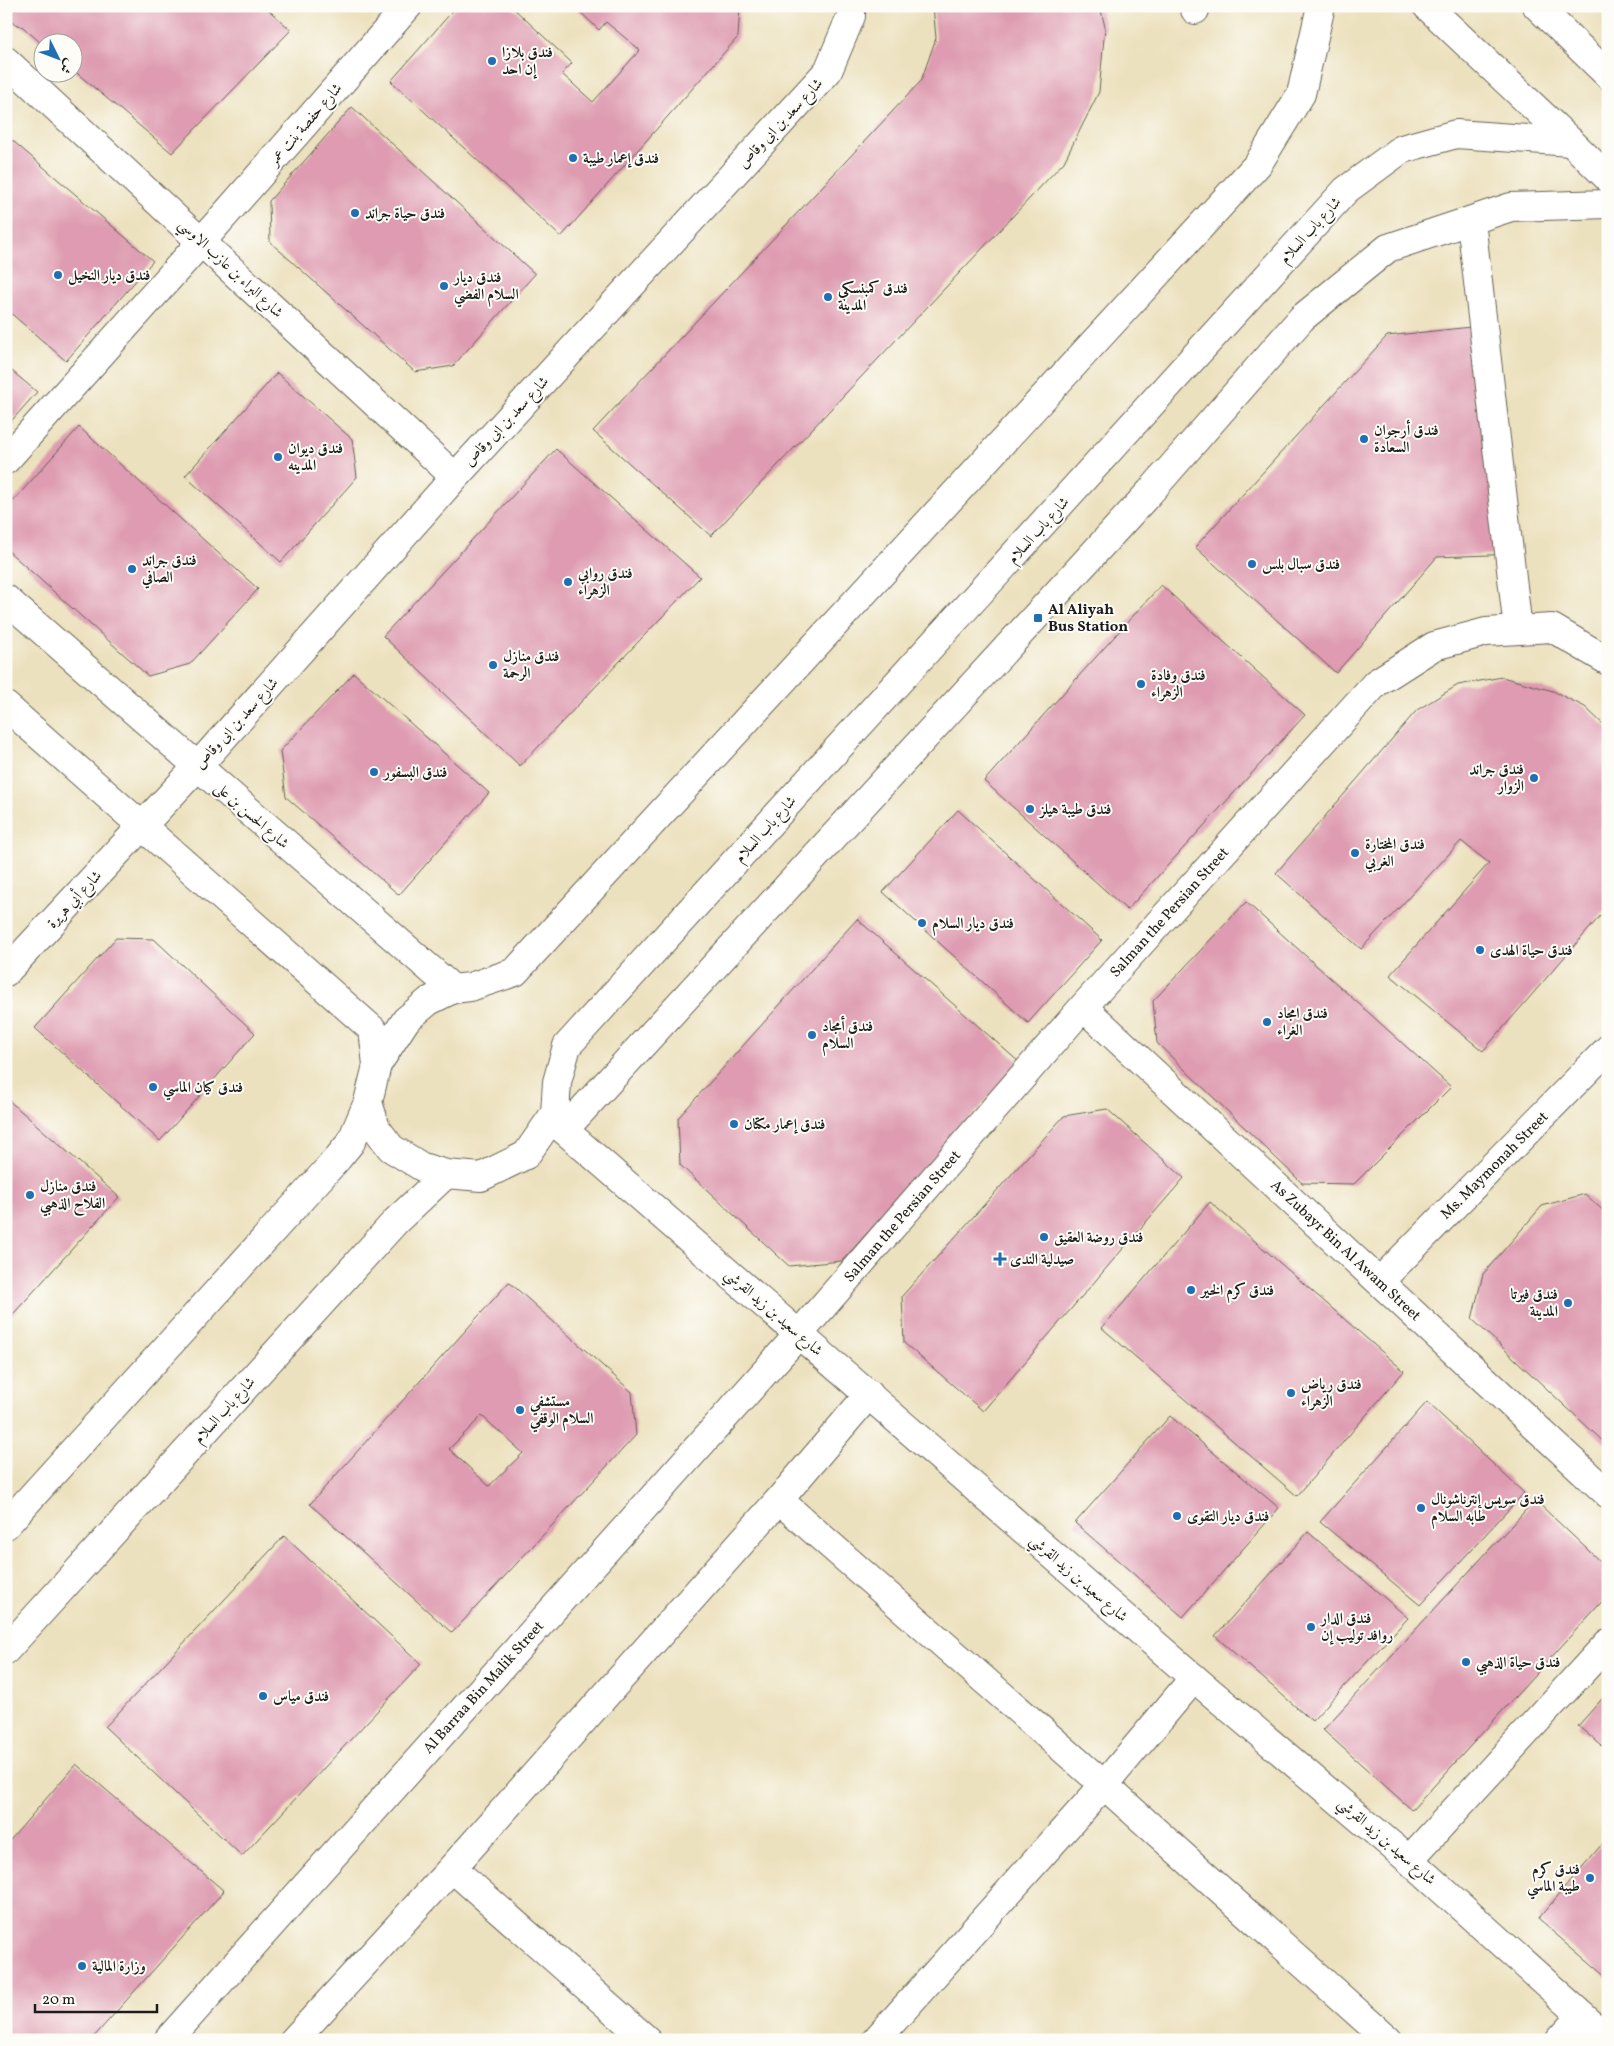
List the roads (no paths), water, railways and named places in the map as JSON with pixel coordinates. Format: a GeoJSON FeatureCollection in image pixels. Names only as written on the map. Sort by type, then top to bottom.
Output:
{"type":"FeatureCollection","features":[{"type":"Feature","properties":{"kind":"main road","name":"شارع حفصة بنت عمر"},"geometry":{"type":"LineString","coordinates":[[6,460],[202,241],[408,6]]}},
{"type":"Feature","properties":{"kind":"main road","name":"شارع سعد بن ابى وقاص"},"geometry":{"type":"LineString","coordinates":[[142,826],[197,767],[455,477],[828,71],[851,16],[851,6]]}},
{"type":"Feature","properties":{"kind":"main road"},"geometry":{"type":"LineString","coordinates":[[6,1525],[352,1142],[368,1102],[377,1065],[406,1020],[429,1001],[453,989],[470,986],[515,972],[1258,164],[1301,94],[1321,6]]}},
{"type":"Feature","properties":{"kind":"main road"},"geometry":{"type":"LineString","coordinates":[[1427,6],[1608,178]]}},
{"type":"Feature","properties":{"kind":"main road"},"geometry":{"type":"LineString","coordinates":[[1537,6],[1608,74]]}},
{"type":"Feature","properties":{"kind":"main road","name":"شارع البراء بن عازب الاوسي"},"geometry":{"type":"LineString","coordinates":[[6,61],[455,477]]}},
{"type":"Feature","properties":{"kind":"main road","name":"شارع باب السلام"},"geometry":{"type":"LineString","coordinates":[[559,1122],[557,1082],[567,1046],[1346,190],[1402,150],[1456,134],[1571,142]]}},
{"type":"Feature","properties":{"kind":"main road"},"geometry":{"type":"LineString","coordinates":[[368,1102],[376,1128],[391,1148],[422,1167],[446,1174],[481,1177],[526,1156],[1150,492],[1302,318],[1388,248],[1511,207],[1608,204]]}},
{"type":"Feature","properties":{"kind":"main road"},"geometry":{"type":"LineString","coordinates":[[1471,220],[1518,630]]}},
{"type":"Feature","properties":{"kind":"main road","name":"شارع الحسن بن على"},"geometry":{"type":"LineString","coordinates":[[6,599],[453,989]]}},
{"type":"Feature","properties":{"kind":"main road","name":"Salman the Persian Street"},"geometry":{"type":"LineString","coordinates":[[799,1334],[1083,1007],[1376,683],[1434,646],[1486,632],[1552,628],[1608,661]]}},
{"type":"Feature","properties":{"kind":"main road"},"geometry":{"type":"LineString","coordinates":[[6,706],[373,1030],[377,1065]]}},
{"type":"Feature","properties":{"kind":"main road","name":"شارع أبي هريرة"},"geometry":{"type":"LineString","coordinates":[[6,972],[142,826]]}},
{"type":"Feature","properties":{"kind":"main road","name":"As Zubayr Bin Al Awam Street"},"geometry":{"type":"LineString","coordinates":[[1083,1007],[1608,1494]]}},
{"type":"Feature","properties":{"kind":"main road","name":"Ms. Maymonah Street"},"geometry":{"type":"LineString","coordinates":[[1380,1281],[1608,1049]]}},
{"type":"Feature","properties":{"kind":"main road","name":"شارع سعيد بن زيد القرشي"},"geometry":{"type":"LineString","coordinates":[[559,1122],[1194,1678],[1409,1860],[1608,2039]]}},
{"type":"Feature","properties":{"kind":"main road","name":"شارع باب السلام"},"geometry":{"type":"LineString","coordinates":[[6,1650],[396,1221],[446,1174]]}},
{"type":"Feature","properties":{"kind":"main road","name":"Al Barraa Bin Malik Street"},"geometry":{"type":"LineString","coordinates":[[168,2040],[799,1334]]}},
{"type":"Feature","properties":{"kind":"main road"},"geometry":{"type":"LineString","coordinates":[[294,2040],[452,1868],[779,1500],[869,1394]]}},
{"type":"Feature","properties":{"kind":"main road"},"geometry":{"type":"LineString","coordinates":[[779,1500],[1104,1785],[1388,2040]]}},
{"type":"Feature","properties":{"kind":"main road"},"geometry":{"type":"LineString","coordinates":[[1409,1860],[1608,1643]]}},
{"type":"Feature","properties":{"kind":"main road"},"geometry":{"type":"LineString","coordinates":[[876,2040],[1104,1785],[1194,1678]]}},
{"type":"Feature","properties":{"kind":"main road"},"geometry":{"type":"LineString","coordinates":[[452,1868],[647,2040]]}},
{"type":"Feature","properties":{"kind":"main road"},"geometry":{"type":"LineString","coordinates":[[1560,2040],[1582,2016]]}},
{"type":"Feature","properties":{"kind":"place","name":"فندق بلازا إن احد"},"geometry":{"type":"Point","coordinates":[492,61]}},
{"type":"Feature","properties":{"kind":"place","name":"فندق إعمار طيبة"},"geometry":{"type":"Point","coordinates":[573,158]}},
{"type":"Feature","properties":{"kind":"place","name":"فندق حياة جراند"},"geometry":{"type":"Point","coordinates":[355,213]}},
{"type":"Feature","properties":{"kind":"place","name":"فندق ديار النخيل"},"geometry":{"type":"Point","coordinates":[58,275]}},
{"type":"Feature","properties":{"kind":"place","name":"فندق ديار السلام الفضي"},"geometry":{"type":"Point","coordinates":[444,286]}},
{"type":"Feature","properties":{"kind":"place","name":"فندق كمبنسكي المدينة"},"geometry":{"type":"Point","coordinates":[828,297]}},
{"type":"Feature","properties":{"kind":"place","name":"فندق أرجوان السعادة"},"geometry":{"type":"Point","coordinates":[1364,439]}},
{"type":"Feature","properties":{"kind":"place","name":"فندق ديوان المدينه"},"geometry":{"type":"Point","coordinates":[278,457]}},
{"type":"Feature","properties":{"kind":"place","name":"فندق سبال بلس"},"geometry":{"type":"Point","coordinates":[1252,564]}},
{"type":"Feature","properties":{"kind":"place","name":"فندق جراند الصافي"},"geometry":{"type":"Point","coordinates":[132,569]}},
{"type":"Feature","properties":{"kind":"place","name":"فندق روابي الزهراء"},"geometry":{"type":"Point","coordinates":[568,582]}},
{"type":"Feature","properties":{"kind":"place","name":"Al Aliyah Bus Station"},"geometry":{"type":"Point","coordinates":[1038,618]}},
{"type":"Feature","properties":{"kind":"place","name":"فندق منازل الرحمة"},"geometry":{"type":"Point","coordinates":[493,665]}},
{"type":"Feature","properties":{"kind":"place","name":"فندق وفادة الزهراء"},"geometry":{"type":"Point","coordinates":[1141,684]}},
{"type":"Feature","properties":{"kind":"place","name":"فندق البسفور"},"geometry":{"type":"Point","coordinates":[374,772]}},
{"type":"Feature","properties":{"kind":"place","name":"فندق جراند الزوار"},"geometry":{"type":"Point","coordinates":[1534,778]}},
{"type":"Feature","properties":{"kind":"place","name":"فندق طيبة هيلز"},"geometry":{"type":"Point","coordinates":[1030,809]}},
{"type":"Feature","properties":{"kind":"place","name":"فندق المختارة الغربي"},"geometry":{"type":"Point","coordinates":[1355,853]}},
{"type":"Feature","properties":{"kind":"place","name":"فندق ديار السلام"},"geometry":{"type":"Point","coordinates":[922,923]}},
{"type":"Feature","properties":{"kind":"place","name":"فندق حياة الهدى"},"geometry":{"type":"Point","coordinates":[1480,950]}},
{"type":"Feature","properties":{"kind":"place","name":"فندق امجاد الغراء"},"geometry":{"type":"Point","coordinates":[1267,1022]}},
{"type":"Feature","properties":{"kind":"place","name":"فندق أمجاد السلام"},"geometry":{"type":"Point","coordinates":[812,1035]}},
{"type":"Feature","properties":{"kind":"place","name":"فندق كيان الماسي"},"geometry":{"type":"Point","coordinates":[153,1087]}},
{"type":"Feature","properties":{"kind":"place","name":"فندق إعمار مكتان"},"geometry":{"type":"Point","coordinates":[734,1124]}},
{"type":"Feature","properties":{"kind":"place","name":"فندق منازل الفلاح الذهبي"},"geometry":{"type":"Point","coordinates":[30,1195]}},
{"type":"Feature","properties":{"kind":"place","name":"فندق روضة العقيق"},"geometry":{"type":"Point","coordinates":[1044,1237]}},
{"type":"Feature","properties":{"kind":"place","name":"صيدلية الندى"},"geometry":{"type":"Point","coordinates":[1000,1259]}},
{"type":"Feature","properties":{"kind":"place","name":"فندق كرم الخير"},"geometry":{"type":"Point","coordinates":[1191,1290]}},
{"type":"Feature","properties":{"kind":"place","name":"فندق فيرتا المدينة"},"geometry":{"type":"Point","coordinates":[1568,1303]}},
{"type":"Feature","properties":{"kind":"place","name":"فندق رياض الزهراء"},"geometry":{"type":"Point","coordinates":[1291,1393]}},
{"type":"Feature","properties":{"kind":"place","name":"مستشفي السلام الوقفي"},"geometry":{"type":"Point","coordinates":[520,1410]}},
{"type":"Feature","properties":{"kind":"place","name":"فندق سويس إنترناشونال طابه السلام"},"geometry":{"type":"Point","coordinates":[1421,1508]}},
{"type":"Feature","properties":{"kind":"place","name":"فندق ديار التقوى"},"geometry":{"type":"Point","coordinates":[1177,1516]}},
{"type":"Feature","properties":{"kind":"place","name":"فندق الدار روافد توليب إن"},"geometry":{"type":"Point","coordinates":[1311,1627]}},
{"type":"Feature","properties":{"kind":"place","name":"فندق حياة الذهبي"},"geometry":{"type":"Point","coordinates":[1466,1662]}},
{"type":"Feature","properties":{"kind":"place","name":"فندق مياس"},"geometry":{"type":"Point","coordinates":[263,1696]}},
{"type":"Feature","properties":{"kind":"place","name":"فندق كرم طيبة الماسي"},"geometry":{"type":"Point","coordinates":[1590,1878]}},
{"type":"Feature","properties":{"kind":"place","name":"وزارة المالية"},"geometry":{"type":"Point","coordinates":[82,1966]}}]}
